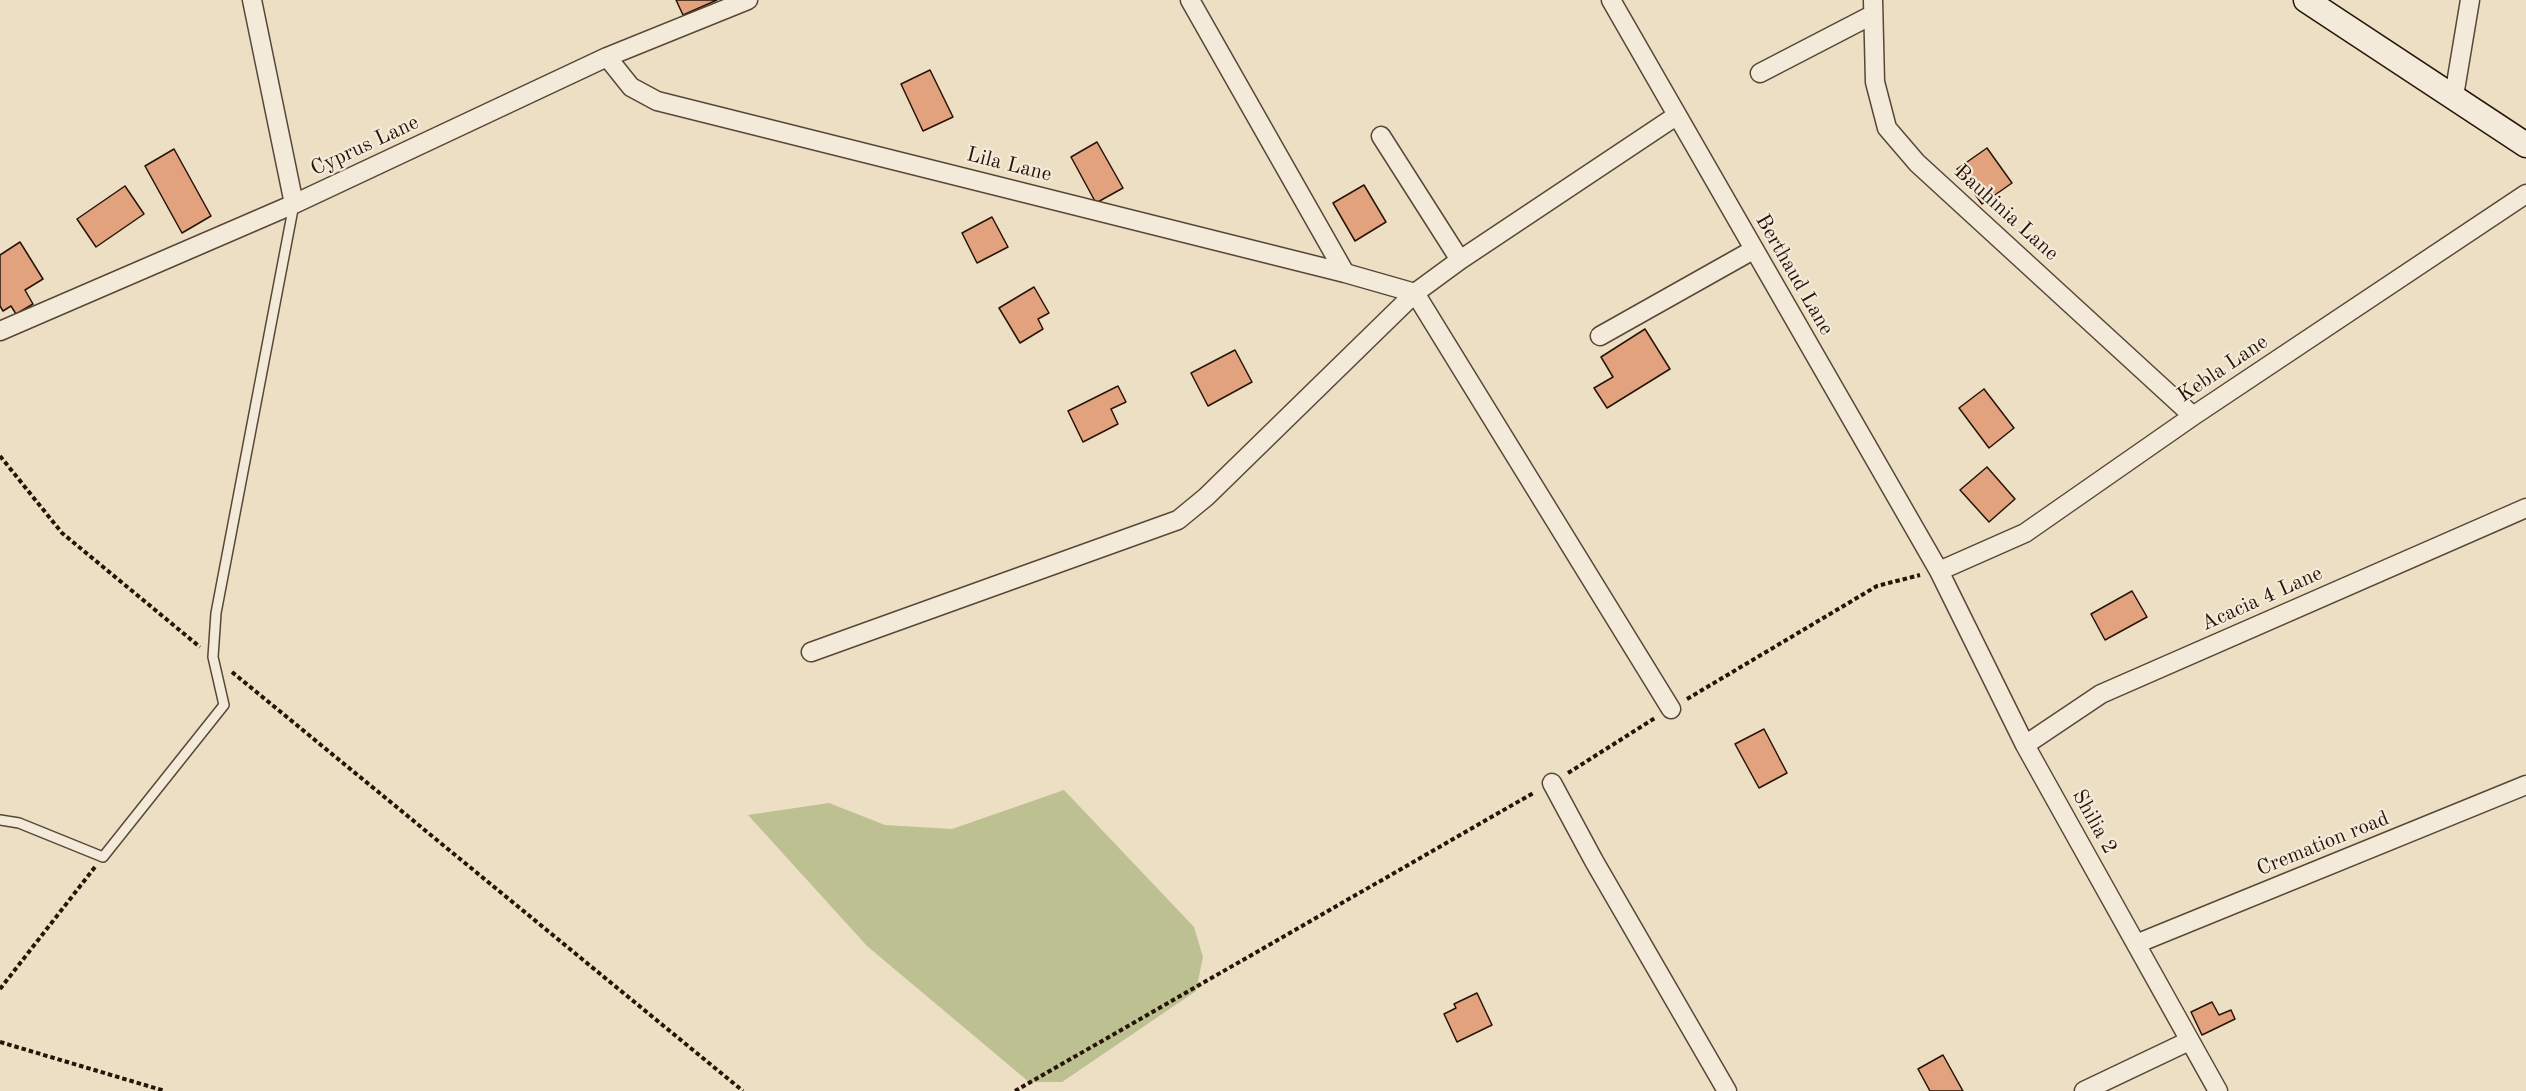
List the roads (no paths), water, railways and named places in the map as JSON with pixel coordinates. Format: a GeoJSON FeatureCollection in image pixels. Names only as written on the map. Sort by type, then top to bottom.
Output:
{"type":"FeatureCollection","features":[{"type":"Feature","properties":{"kind":"main road"},"geometry":{"type":"LineString","coordinates":[[2306,0],[2526,145]]}},
{"type":"Feature","properties":{"kind":"street"},"geometry":{"type":"LineString","coordinates":[[252,0],[294,204]]}},
{"type":"Feature","properties":{"kind":"street","name":"Cyprus Lane"},"geometry":{"type":"LineString","coordinates":[[0,331],[294,204],[607,57],[748,0]]}},
{"type":"Feature","properties":{"kind":"street"},"geometry":{"type":"LineString","coordinates":[[1190,0],[1345,273]]}},
{"type":"Feature","properties":{"kind":"street","name":"Berthaud Lane"},"geometry":{"type":"LineString","coordinates":[[1611,0],[1939,571]]}},
{"type":"Feature","properties":{"kind":"street"},"geometry":{"type":"LineString","coordinates":[[2454,96],[2470,0]]}},
{"type":"Feature","properties":{"kind":"street"},"geometry":{"type":"LineString","coordinates":[[1760,73],[1873,7]]}},
{"type":"Feature","properties":{"kind":"street","name":"Bauhinia Lane"},"geometry":{"type":"LineString","coordinates":[[1873,7],[1875,82],[1887,128],[1917,163],[2193,416]]}},
{"type":"Feature","properties":{"kind":"street","name":"Lila Lane"},"geometry":{"type":"LineString","coordinates":[[607,57],[631,87],[657,101],[1345,273],[1415,293]]}},
{"type":"Feature","properties":{"kind":"street"},"geometry":{"type":"LineString","coordinates":[[811,652],[1178,520],[1206,497],[1415,293],[1460,260],[1676,116]]}},
{"type":"Feature","properties":{"kind":"street"},"geometry":{"type":"LineString","coordinates":[[1381,136],[1460,260]]}},
{"type":"Feature","properties":{"kind":"street","name":"Kebla Lane"},"geometry":{"type":"LineString","coordinates":[[1939,571],[2025,533],[2193,416],[2526,194]]}},
{"type":"Feature","properties":{"kind":"street"},"geometry":{"type":"LineString","coordinates":[[1600,336],[1753,250]]}},
{"type":"Feature","properties":{"kind":"street"},"geometry":{"type":"LineString","coordinates":[[1415,293],[1671,709]]}},
{"type":"Feature","properties":{"kind":"street","name":"Acacia 4 Lane"},"geometry":{"type":"LineString","coordinates":[[2025,745],[2101,694],[2526,508]]}},
{"type":"Feature","properties":{"kind":"street","name":"Shilia 2"},"geometry":{"type":"LineString","coordinates":[[1939,571],[2025,745],[2218,1091]]}},
{"type":"Feature","properties":{"kind":"street"},"geometry":{"type":"LineString","coordinates":[[1552,783],[1593,861],[1727,1091]]}},
{"type":"Feature","properties":{"kind":"street","name":"Cremation road"},"geometry":{"type":"LineString","coordinates":[[2136,944],[2526,785]]}},
{"type":"Feature","properties":{"kind":"street"},"geometry":{"type":"LineString","coordinates":[[2084,1091],[2189,1041]]}},
{"type":"Feature","properties":{"kind":"lane"},"geometry":{"type":"LineString","coordinates":[[0,820],[18,823],[103,857],[224,705],[213,657],[216,613],[294,204]]}}]}
